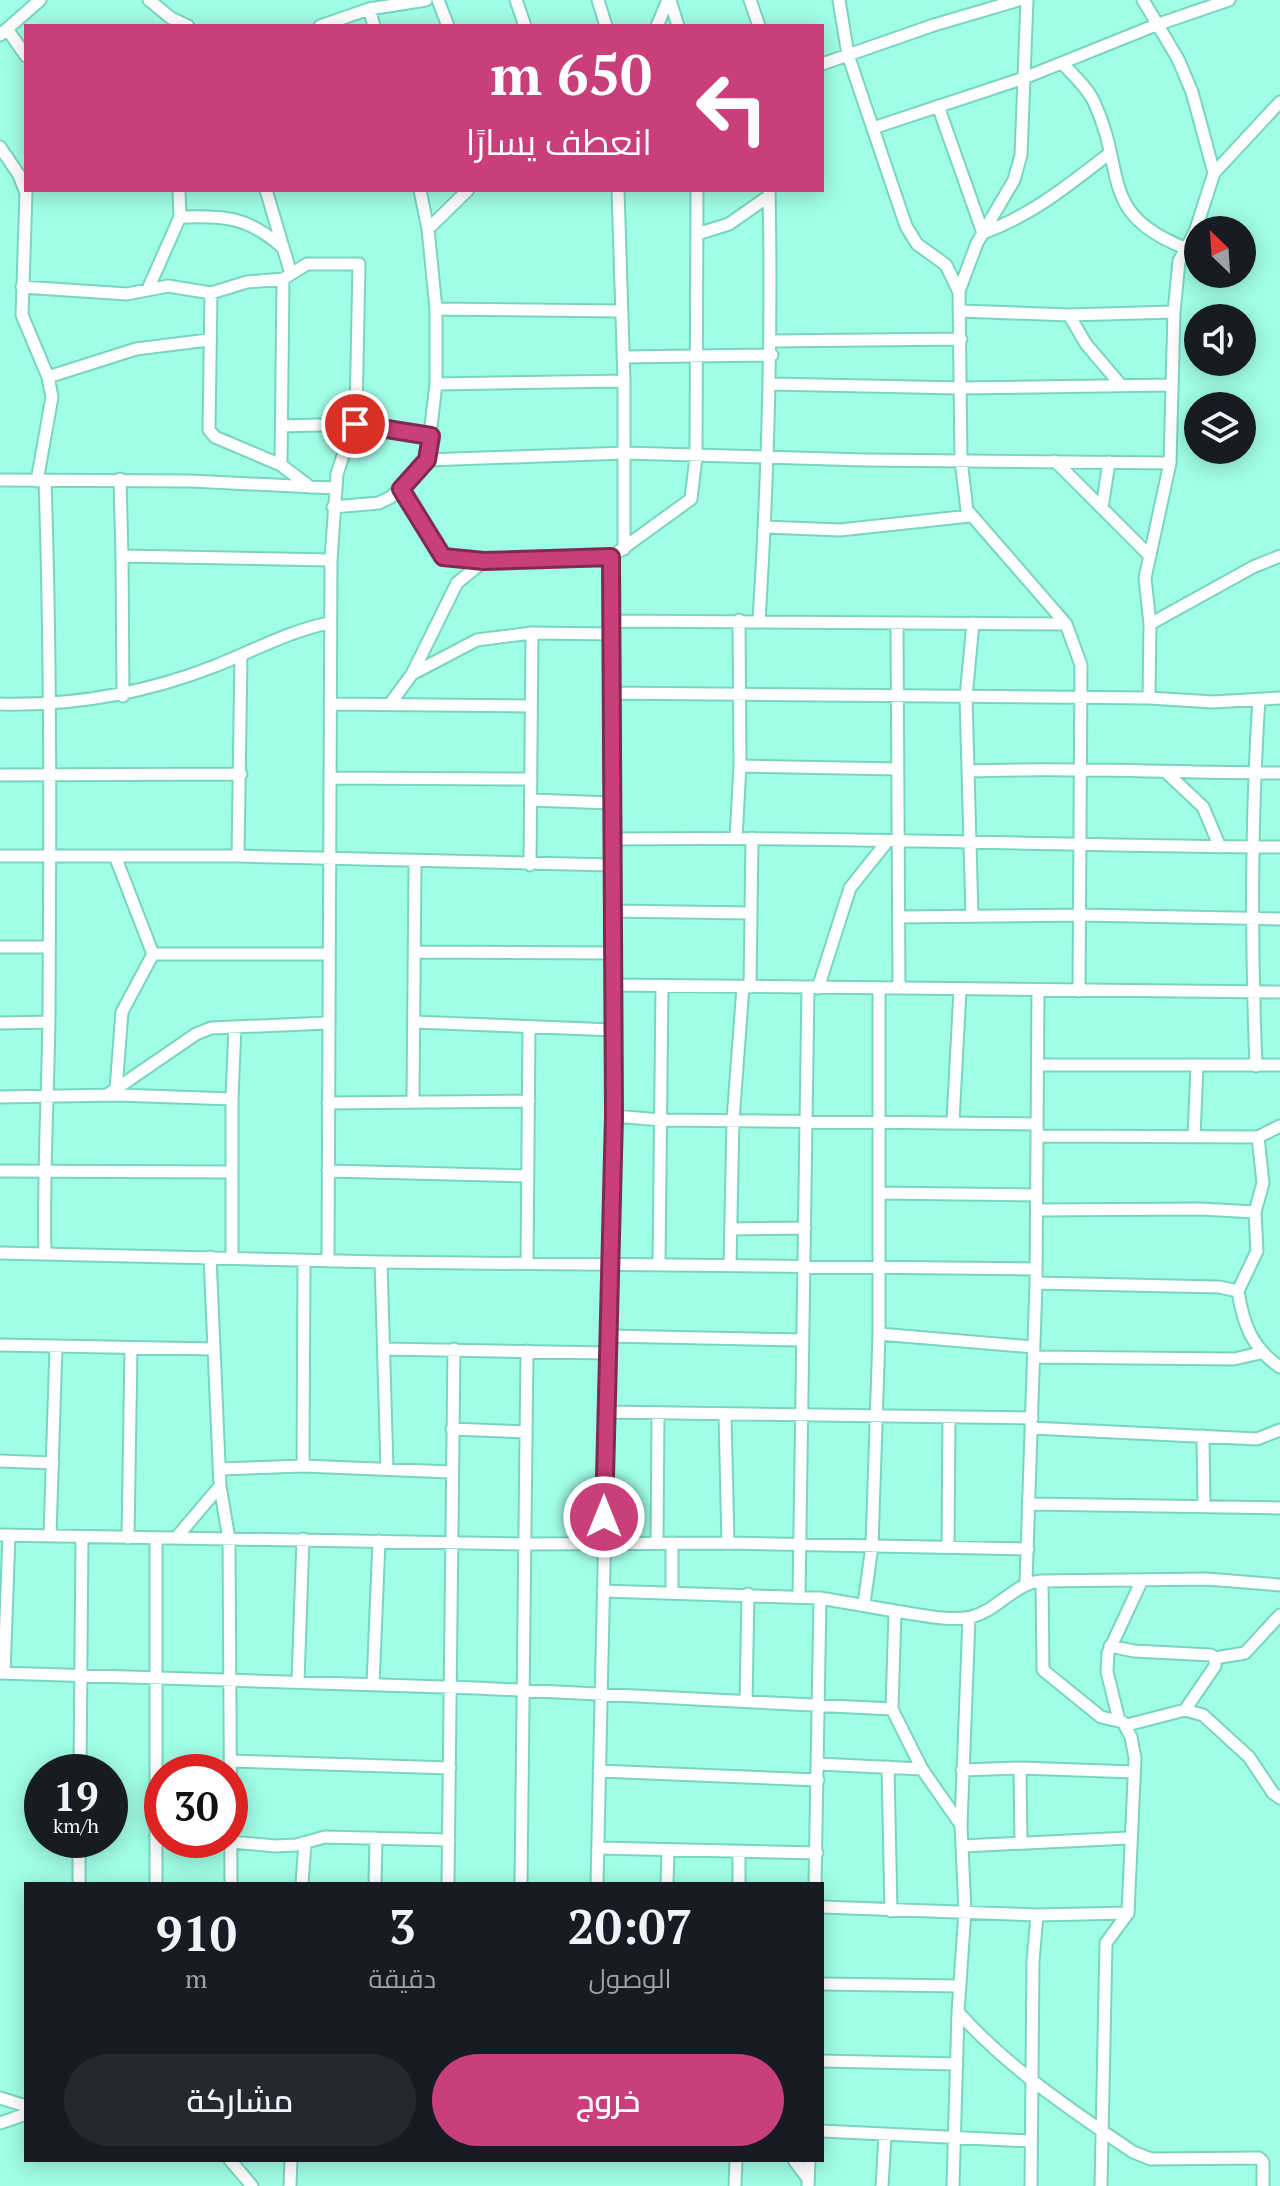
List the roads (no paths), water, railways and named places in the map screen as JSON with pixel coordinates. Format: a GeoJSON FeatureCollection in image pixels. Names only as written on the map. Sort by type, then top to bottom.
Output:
{"type":"FeatureCollection","features":[{"type":"Feature","properties":{"kind":"street"},"geometry":{"type":"LineString","coordinates":[[24,54],[4,32],[40,0]]}},
{"type":"Feature","properties":{"kind":"street"},"geometry":{"type":"LineString","coordinates":[[149,0],[158,9],[184,24]]}},
{"type":"Feature","properties":{"kind":"street"},"geometry":{"type":"LineString","coordinates":[[326,24],[369,9],[426,0]]}},
{"type":"Feature","properties":{"kind":"street"},"geometry":{"type":"LineString","coordinates":[[438,0],[447,24]]}},
{"type":"Feature","properties":{"kind":"street"},"geometry":{"type":"LineString","coordinates":[[516,0],[524,24]]}},
{"type":"Feature","properties":{"kind":"street"},"geometry":{"type":"LineString","coordinates":[[598,0],[605,24]]}},
{"type":"Feature","properties":{"kind":"street"},"geometry":{"type":"LineString","coordinates":[[658,24],[669,0]]}},
{"type":"Feature","properties":{"kind":"street"},"geometry":{"type":"LineString","coordinates":[[669,0],[677,24]]}},
{"type":"Feature","properties":{"kind":"street"},"geometry":{"type":"LineString","coordinates":[[750,0],[757,20]]}},
{"type":"Feature","properties":{"kind":"street"},"geometry":{"type":"LineString","coordinates":[[757,20],[759,0]]}},
{"type":"Feature","properties":{"kind":"street"},"geometry":{"type":"LineString","coordinates":[[839,0],[848,55],[911,236],[946,265],[959,292],[961,460],[965,503],[970,516],[1066,624],[1081,665],[1083,769],[1079,991]]}},
{"type":"Feature","properties":{"kind":"street"},"geometry":{"type":"LineString","coordinates":[[824,63],[1019,0]]}},
{"type":"Feature","properties":{"kind":"street"},"geometry":{"type":"LineString","coordinates":[[959,292],[983,233],[1014,180],[1021,155],[1027,0]]}},
{"type":"Feature","properties":{"kind":"street"},"geometry":{"type":"LineString","coordinates":[[1143,0],[1171,46],[1192,92],[1214,173]]}},
{"type":"Feature","properties":{"kind":"street"},"geometry":{"type":"LineString","coordinates":[[873,128],[1024,78],[1156,25],[1229,0]]}},
{"type":"Feature","properties":{"kind":"street"},"geometry":{"type":"LineString","coordinates":[[158,9],[159,24]]}},
{"type":"Feature","properties":{"kind":"street"},"geometry":{"type":"LineString","coordinates":[[369,9],[373,24]]}},
{"type":"Feature","properties":{"kind":"street"},"geometry":{"type":"LineString","coordinates":[[1062,63],[1093,101],[1128,211],[1150,232],[1184,248]]}},
{"type":"Feature","properties":{"kind":"street"},"geometry":{"type":"LineString","coordinates":[[1200,216],[1214,173],[1280,102]]}},
{"type":"Feature","properties":{"kind":"street"},"geometry":{"type":"LineString","coordinates":[[938,106],[983,233]]}},
{"type":"Feature","properties":{"kind":"street"},"geometry":{"type":"LineString","coordinates":[[0,147],[24,184]]}},
{"type":"Feature","properties":{"kind":"street"},"geometry":{"type":"LineString","coordinates":[[983,233],[1007,224],[1040,205],[1110,153]]}},
{"type":"Feature","properties":{"kind":"street"},"geometry":{"type":"LineString","coordinates":[[28,192],[23,321],[48,377],[52,397],[41,481],[49,775],[49,1022],[43,1170],[45,1254]]}},
{"type":"Feature","properties":{"kind":"street"},"geometry":{"type":"LineString","coordinates":[[148,289],[180,217],[179,192]]}},
{"type":"Feature","properties":{"kind":"street"},"geometry":{"type":"LineString","coordinates":[[267,192],[287,277],[281,465]]}},
{"type":"Feature","properties":{"kind":"street"},"geometry":{"type":"LineString","coordinates":[[333,507],[379,503],[401,489],[427,460],[436,384],[436,309],[428,229],[420,192]]}},
{"type":"Feature","properties":{"kind":"street"},"geometry":{"type":"LineString","coordinates":[[428,229],[466,192]]}},
{"type":"Feature","properties":{"kind":"street"},"geometry":{"type":"LineString","coordinates":[[618,192],[624,357],[624,549]]}},
{"type":"Feature","properties":{"kind":"street"},"geometry":{"type":"LineString","coordinates":[[401,489],[443,557],[484,561],[611,557],[691,499],[696,457],[698,355],[697,192]]}},
{"type":"Feature","properties":{"kind":"street"},"geometry":{"type":"LineString","coordinates":[[697,234],[729,224],[769,193]]}},
{"type":"Feature","properties":{"kind":"street"},"geometry":{"type":"LineString","coordinates":[[759,621],[772,355],[769,193]]}},
{"type":"Feature","properties":{"kind":"street"},"geometry":{"type":"LineString","coordinates":[[180,217],[241,220],[264,231],[281,246]]}},
{"type":"Feature","properties":{"kind":"street"},"geometry":{"type":"LineString","coordinates":[[1149,698],[1150,624],[1145,578],[1170,463],[1174,312],[1179,261],[1184,250]]}},
{"type":"Feature","properties":{"kind":"street"},"geometry":{"type":"LineString","coordinates":[[22,287],[127,294],[168,286],[211,293],[247,282],[287,277],[307,264],[359,264],[355,424],[335,488],[329,623],[328,1261]]}},
{"type":"Feature","properties":{"kind":"street"},"geometry":{"type":"LineString","coordinates":[[211,293],[209,430],[215,437],[281,465],[310,487]]}},
{"type":"Feature","properties":{"kind":"street"},"geometry":{"type":"LineString","coordinates":[[436,309],[622,311]]}},
{"type":"Feature","properties":{"kind":"street"},"geometry":{"type":"LineString","coordinates":[[960,311],[1069,315],[1174,312]]}},
{"type":"Feature","properties":{"kind":"street"},"geometry":{"type":"LineString","coordinates":[[1069,315],[1086,344],[1120,384]]}},
{"type":"Feature","properties":{"kind":"street"},"geometry":{"type":"LineString","coordinates":[[772,341],[961,339]]}},
{"type":"Feature","properties":{"kind":"street"},"geometry":{"type":"LineString","coordinates":[[48,377],[136,349],[208,340]]}},
{"type":"Feature","properties":{"kind":"street"},"geometry":{"type":"LineString","coordinates":[[624,357],[772,355]]}},
{"type":"Feature","properties":{"kind":"street"},"geometry":{"type":"LineString","coordinates":[[436,384],[624,381]]}},
{"type":"Feature","properties":{"kind":"street"},"geometry":{"type":"LineString","coordinates":[[771,384],[960,388],[1171,385]]}},
{"type":"Feature","properties":{"kind":"street"},"geometry":{"type":"LineString","coordinates":[[282,426],[355,424],[431,436]]}},
{"type":"Feature","properties":{"kind":"street"},"geometry":{"type":"LineString","coordinates":[[427,460],[625,453],[696,457],[1170,463]]}},
{"type":"Feature","properties":{"kind":"street"},"geometry":{"type":"LineString","coordinates":[[1055,461],[1148,554]]}},
{"type":"Feature","properties":{"kind":"street"},"geometry":{"type":"LineString","coordinates":[[1102,508],[1109,462]]}},
{"type":"Feature","properties":{"kind":"street"},"geometry":{"type":"LineString","coordinates":[[0,480],[120,479],[335,488]]}},
{"type":"Feature","properties":{"kind":"street"},"geometry":{"type":"LineString","coordinates":[[120,479],[123,696]]}},
{"type":"Feature","properties":{"kind":"street"},"geometry":{"type":"LineString","coordinates":[[765,527],[840,530],[970,516]]}},
{"type":"Feature","properties":{"kind":"street"},"geometry":{"type":"LineString","coordinates":[[122,556],[331,560]]}},
{"type":"Feature","properties":{"kind":"street"},"geometry":{"type":"LineString","coordinates":[[1150,624],[1253,567],[1280,556]]}},
{"type":"Feature","properties":{"kind":"street"},"geometry":{"type":"LineString","coordinates":[[597,1882],[605,1412],[614,1116],[611,557]]}},
{"type":"Feature","properties":{"kind":"street"},"geometry":{"type":"LineString","coordinates":[[390,704],[412,674],[457,583],[484,561]]}},
{"type":"Feature","properties":{"kind":"street"},"geometry":{"type":"LineString","coordinates":[[412,674],[477,640],[532,633],[739,620],[1066,624]]}},
{"type":"Feature","properties":{"kind":"street"},"geometry":{"type":"LineString","coordinates":[[736,838],[740,766],[739,620]]}},
{"type":"Feature","properties":{"kind":"street"},"geometry":{"type":"LineString","coordinates":[[0,704],[123,696],[160,686],[293,633],[329,623]]}},
{"type":"Feature","properties":{"kind":"street"},"geometry":{"type":"LineString","coordinates":[[897,623],[897,769],[892,842],[899,917],[899,988]]}},
{"type":"Feature","properties":{"kind":"street"},"geometry":{"type":"LineString","coordinates":[[972,916],[966,697],[973,623]]}},
{"type":"Feature","properties":{"kind":"street"},"geometry":{"type":"LineString","coordinates":[[530,865],[532,633]]}},
{"type":"Feature","properties":{"kind":"street"},"geometry":{"type":"LineString","coordinates":[[238,856],[241,655]]}},
{"type":"Feature","properties":{"kind":"street"},"geometry":{"type":"LineString","coordinates":[[611,693],[1149,698],[1213,702],[1280,698]]}},
{"type":"Feature","properties":{"kind":"street"},"geometry":{"type":"LineString","coordinates":[[1256,1066],[1252,919],[1254,773],[1259,699]]}},
{"type":"Feature","properties":{"kind":"street"},"geometry":{"type":"LineString","coordinates":[[330,704],[530,706]]}},
{"type":"Feature","properties":{"kind":"street"},"geometry":{"type":"LineString","coordinates":[[740,766],[897,769]]}},
{"type":"Feature","properties":{"kind":"street"},"geometry":{"type":"LineString","coordinates":[[969,771],[1083,769],[1280,773]]}},
{"type":"Feature","properties":{"kind":"street"},"geometry":{"type":"LineString","coordinates":[[1167,773],[1203,807],[1220,847]]}},
{"type":"Feature","properties":{"kind":"street"},"geometry":{"type":"LineString","coordinates":[[0,775],[241,774]]}},
{"type":"Feature","properties":{"kind":"street"},"geometry":{"type":"LineString","coordinates":[[330,778],[531,779]]}},
{"type":"Feature","properties":{"kind":"street"},"geometry":{"type":"LineString","coordinates":[[531,800],[611,803]]}},
{"type":"Feature","properties":{"kind":"street"},"geometry":{"type":"LineString","coordinates":[[611,839],[752,838],[1280,847]]}},
{"type":"Feature","properties":{"kind":"street"},"geometry":{"type":"LineString","coordinates":[[730,1265],[733,1120],[746,987],[752,838]]}},
{"type":"Feature","properties":{"kind":"street"},"geometry":{"type":"LineString","coordinates":[[799,1597],[807,1119],[813,987],[850,888],[892,842]]}},
{"type":"Feature","properties":{"kind":"street"},"geometry":{"type":"LineString","coordinates":[[0,856],[238,856],[329,861],[611,865]]}},
{"type":"Feature","properties":{"kind":"street"},"geometry":{"type":"LineString","coordinates":[[112,1092],[122,1012],[153,954],[115,856]]}},
{"type":"Feature","properties":{"kind":"street"},"geometry":{"type":"LineString","coordinates":[[413,1100],[415,863]]}},
{"type":"Feature","properties":{"kind":"street"},"geometry":{"type":"LineString","coordinates":[[611,911],[750,913]]}},
{"type":"Feature","properties":{"kind":"street"},"geometry":{"type":"LineString","coordinates":[[899,917],[1080,915],[1280,919]]}},
{"type":"Feature","properties":{"kind":"street"},"geometry":{"type":"LineString","coordinates":[[0,947],[49,947]]}},
{"type":"Feature","properties":{"kind":"street"},"geometry":{"type":"LineString","coordinates":[[414,952],[612,953]]}},
{"type":"Feature","properties":{"kind":"street"},"geometry":{"type":"LineString","coordinates":[[153,954],[329,954]]}},
{"type":"Feature","properties":{"kind":"street"},"geometry":{"type":"LineString","coordinates":[[612,985],[1280,992]]}},
{"type":"Feature","properties":{"kind":"street"},"geometry":{"type":"LineString","coordinates":[[659,1263],[662,986]]}},
{"type":"Feature","properties":{"kind":"street"},"geometry":{"type":"LineString","coordinates":[[864,1604],[872,1546],[881,1268],[879,989]]}},
{"type":"Feature","properties":{"kind":"street"},"geometry":{"type":"LineString","coordinates":[[953,1121],[960,990]]}},
{"type":"Feature","properties":{"kind":"street"},"geometry":{"type":"LineString","coordinates":[[1026,1582],[1036,1283],[1038,991]]}},
{"type":"Feature","properties":{"kind":"street"},"geometry":{"type":"LineString","coordinates":[[0,1023],[49,1022]]}},
{"type":"Feature","properties":{"kind":"street"},"geometry":{"type":"LineString","coordinates":[[414,1022],[613,1030]]}},
{"type":"Feature","properties":{"kind":"street"},"geometry":{"type":"LineString","coordinates":[[112,1092],[196,1034],[211,1028],[328,1023]]}},
{"type":"Feature","properties":{"kind":"street"},"geometry":{"type":"LineString","coordinates":[[232,1258],[235,1027]]}},
{"type":"Feature","properties":{"kind":"street"},"geometry":{"type":"LineString","coordinates":[[527,1262],[529,1028]]}},
{"type":"Feature","properties":{"kind":"street"},"geometry":{"type":"LineString","coordinates":[[1038,1065],[1280,1065]]}},
{"type":"Feature","properties":{"kind":"street"},"geometry":{"type":"LineString","coordinates":[[1194,1137],[1197,1066]]}},
{"type":"Feature","properties":{"kind":"street"},"geometry":{"type":"LineString","coordinates":[[0,1097],[112,1092],[232,1099]]}},
{"type":"Feature","properties":{"kind":"street"},"geometry":{"type":"LineString","coordinates":[[328,1103],[529,1101]]}},
{"type":"Feature","properties":{"kind":"street"},"geometry":{"type":"LineString","coordinates":[[614,1116],[661,1120],[953,1121],[1037,1130],[1194,1137],[1258,1137],[1280,1126]]}},
{"type":"Feature","properties":{"kind":"street"},"geometry":{"type":"LineString","coordinates":[[1258,1137],[1263,1183],[1255,1212],[1257,1251],[1238,1291],[1244,1318],[1260,1353],[1280,1367]]}},
{"type":"Feature","properties":{"kind":"street"},"geometry":{"type":"LineString","coordinates":[[0,1171],[232,1172]]}},
{"type":"Feature","properties":{"kind":"street"},"geometry":{"type":"LineString","coordinates":[[328,1171],[526,1176]]}},
{"type":"Feature","properties":{"kind":"street"},"geometry":{"type":"LineString","coordinates":[[879,1193],[1037,1195]]}},
{"type":"Feature","properties":{"kind":"street"},"geometry":{"type":"LineString","coordinates":[[1037,1210],[1201,1209],[1255,1212]]}},
{"type":"Feature","properties":{"kind":"street"},"geometry":{"type":"LineString","coordinates":[[732,1229],[805,1228]]}},
{"type":"Feature","properties":{"kind":"street"},"geometry":{"type":"LineString","coordinates":[[0,1253],[304,1261],[1036,1269]]}},
{"type":"Feature","properties":{"kind":"street"},"geometry":{"type":"LineString","coordinates":[[210,1257],[220,1486],[229,1539],[231,1754]]}},
{"type":"Feature","properties":{"kind":"street"},"geometry":{"type":"LineString","coordinates":[[303,1466],[304,1261]]}},
{"type":"Feature","properties":{"kind":"street"},"geometry":{"type":"LineString","coordinates":[[381,1262],[387,1468]]}},
{"type":"Feature","properties":{"kind":"street"},"geometry":{"type":"LineString","coordinates":[[1036,1283],[1205,1286],[1238,1291]]}},
{"type":"Feature","properties":{"kind":"street"},"geometry":{"type":"LineString","coordinates":[[879,1334],[1034,1352],[1234,1359],[1260,1353]]}},
{"type":"Feature","properties":{"kind":"street"},"geometry":{"type":"LineString","coordinates":[[607,1336],[802,1340]]}},
{"type":"Feature","properties":{"kind":"street"},"geometry":{"type":"LineString","coordinates":[[0,1345],[213,1349]]}},
{"type":"Feature","properties":{"kind":"street"},"geometry":{"type":"LineString","coordinates":[[50,1535],[56,1346]]}},
{"type":"Feature","properties":{"kind":"street"},"geometry":{"type":"LineString","coordinates":[[128,1538],[131,1348]]}},
{"type":"Feature","properties":{"kind":"street"},"geometry":{"type":"LineString","coordinates":[[384,1349],[607,1353]]}},
{"type":"Feature","properties":{"kind":"street"},"geometry":{"type":"LineString","coordinates":[[448,1882],[454,1349]]}},
{"type":"Feature","properties":{"kind":"street"},"geometry":{"type":"LineString","coordinates":[[521,1882],[527,1351]]}},
{"type":"Feature","properties":{"kind":"street"},"geometry":{"type":"LineString","coordinates":[[605,1412],[949,1417],[1257,1439],[1280,1430]]}},
{"type":"Feature","properties":{"kind":"street"},"geometry":{"type":"LineString","coordinates":[[657,1543],[658,1413]]}},
{"type":"Feature","properties":{"kind":"street"},"geometry":{"type":"LineString","coordinates":[[725,1415],[728,1543]]}},
{"type":"Feature","properties":{"kind":"street"},"geometry":{"type":"LineString","coordinates":[[948,1547],[949,1417]]}},
{"type":"Feature","properties":{"kind":"street"},"geometry":{"type":"LineString","coordinates":[[452,1429],[526,1432]]}},
{"type":"Feature","properties":{"kind":"street"},"geometry":{"type":"LineString","coordinates":[[1203,1436],[1204,1506]]}},
{"type":"Feature","properties":{"kind":"street"},"geometry":{"type":"LineString","coordinates":[[0,1461],[53,1463]]}},
{"type":"Feature","properties":{"kind":"street"},"geometry":{"type":"LineString","coordinates":[[220,1469],[303,1466],[451,1472]]}},
{"type":"Feature","properties":{"kind":"street"},"geometry":{"type":"LineString","coordinates":[[176,1538],[220,1486]]}},
{"type":"Feature","properties":{"kind":"street"},"geometry":{"type":"LineString","coordinates":[[1031,1504],[1280,1508]]}},
{"type":"Feature","properties":{"kind":"street"},"geometry":{"type":"LineString","coordinates":[[892,1709],[600,1697],[452,1687],[2,1673],[5,1535],[1028,1549]]}},
{"type":"Feature","properties":{"kind":"street"},"geometry":{"type":"LineString","coordinates":[[80,1754],[82,1537]]}},
{"type":"Feature","properties":{"kind":"street"},"geometry":{"type":"LineString","coordinates":[[156,1538],[156,1882]]}},
{"type":"Feature","properties":{"kind":"street"},"geometry":{"type":"LineString","coordinates":[[298,1681],[303,1539]]}},
{"type":"Feature","properties":{"kind":"street"},"geometry":{"type":"LineString","coordinates":[[373,1684],[379,1541]]}},
{"type":"Feature","properties":{"kind":"street"},"geometry":{"type":"LineString","coordinates":[[672,1543],[672,1593]]}},
{"type":"Feature","properties":{"kind":"street"},"geometry":{"type":"LineString","coordinates":[[603,1591],[820,1598],[895,1611],[969,1618],[1006,1599],[1026,1582],[1207,1579],[1280,1585]]}},
{"type":"Feature","properties":{"kind":"street"},"geometry":{"type":"LineString","coordinates":[[1101,2186],[1106,1943],[1128,1913],[1134,1772],[1133,1746],[1107,1672],[1110,1646],[1142,1580]]}},
{"type":"Feature","properties":{"kind":"street"},"geometry":{"type":"LineString","coordinates":[[1042,1581],[1043,1670],[1101,1717],[1123,1723],[1185,1710],[1203,1715],[1249,1757],[1273,1793],[1280,1798]]}},
{"type":"Feature","properties":{"kind":"street"},"geometry":{"type":"LineString","coordinates":[[746,1701],[748,1594]]}},
{"type":"Feature","properties":{"kind":"street"},"geometry":{"type":"LineString","coordinates":[[815,1882],[820,1598]]}},
{"type":"Feature","properties":{"kind":"street"},"geometry":{"type":"LineString","coordinates":[[895,1611],[892,1709],[922,1769],[961,1825]]}},
{"type":"Feature","properties":{"kind":"street"},"geometry":{"type":"LineString","coordinates":[[1110,1646],[1215,1658],[1245,1653],[1280,1615]]}},
{"type":"Feature","properties":{"kind":"street"},"geometry":{"type":"LineString","coordinates":[[953,2186],[959,1986],[965,1911],[961,1825],[969,1618]]}},
{"type":"Feature","properties":{"kind":"street"},"geometry":{"type":"LineString","coordinates":[[1185,1710],[1215,1666],[1215,1658]]}},
{"type":"Feature","properties":{"kind":"street"},"geometry":{"type":"LineString","coordinates":[[248,1762],[450,1768]]}},
{"type":"Feature","properties":{"kind":"street"},"geometry":{"type":"LineString","coordinates":[[818,1764],[922,1769]]}},
{"type":"Feature","properties":{"kind":"street"},"geometry":{"type":"LineString","coordinates":[[888,1767],[891,1911]]}},
{"type":"Feature","properties":{"kind":"street"},"geometry":{"type":"LineString","coordinates":[[962,1770],[1020,1768],[1134,1772]]}},
{"type":"Feature","properties":{"kind":"street"},"geometry":{"type":"LineString","coordinates":[[1020,1768],[1021,1841]]}},
{"type":"Feature","properties":{"kind":"street"},"geometry":{"type":"LineString","coordinates":[[599,1771],[818,1780]]}},
{"type":"Feature","properties":{"kind":"street"},"geometry":{"type":"LineString","coordinates":[[248,1843],[275,1846],[325,1837],[449,1840]]}},
{"type":"Feature","properties":{"kind":"street"},"geometry":{"type":"LineString","coordinates":[[375,1882],[376,1838]]}},
{"type":"Feature","properties":{"kind":"street"},"geometry":{"type":"LineString","coordinates":[[963,1846],[1129,1838]]}},
{"type":"Feature","properties":{"kind":"street"},"geometry":{"type":"LineString","coordinates":[[302,1882],[305,1843]]}},
{"type":"Feature","properties":{"kind":"street"},"geometry":{"type":"LineString","coordinates":[[598,1848],[817,1853]]}},
{"type":"Feature","properties":{"kind":"street"},"geometry":{"type":"LineString","coordinates":[[667,1882],[668,1850]]}},
{"type":"Feature","properties":{"kind":"street"},"geometry":{"type":"LineString","coordinates":[[739,1852],[739,1882]]}},
{"type":"Feature","properties":{"kind":"street"},"geometry":{"type":"LineString","coordinates":[[79,1858],[79,1882]]}},
{"type":"Feature","properties":{"kind":"street"},"geometry":{"type":"LineString","coordinates":[[231,1882],[232,1858]]}},
{"type":"Feature","properties":{"kind":"street"},"geometry":{"type":"LineString","coordinates":[[824,1907],[1037,1915],[1128,1913]]}},
{"type":"Feature","properties":{"kind":"street"},"geometry":{"type":"LineString","coordinates":[[1031,2186],[1033,1961],[1037,1915]]}},
{"type":"Feature","properties":{"kind":"street"},"geometry":{"type":"LineString","coordinates":[[824,1984],[959,1986]]}},
{"type":"Feature","properties":{"kind":"street"},"geometry":{"type":"LineString","coordinates":[[958,2012],[987,2044],[1133,2152],[1151,2159],[1259,2158],[1263,2162],[1263,2186]]}},
{"type":"Feature","properties":{"kind":"street"},"geometry":{"type":"LineString","coordinates":[[824,2061],[957,2064]]}},
{"type":"Feature","properties":{"kind":"street"},"geometry":{"type":"LineString","coordinates":[[0,2098],[24,2105]]}},
{"type":"Feature","properties":{"kind":"street"},"geometry":{"type":"LineString","coordinates":[[0,2123],[24,2115]]}},
{"type":"Feature","properties":{"kind":"street"},"geometry":{"type":"LineString","coordinates":[[824,2131],[1030,2141]]}},
{"type":"Feature","properties":{"kind":"street"},"geometry":{"type":"LineString","coordinates":[[882,2186],[885,2135]]}},
{"type":"Feature","properties":{"kind":"street"},"geometry":{"type":"LineString","coordinates":[[232,2162],[252,2186]]}},
{"type":"Feature","properties":{"kind":"street"},"geometry":{"type":"LineString","coordinates":[[290,2186],[291,2162]]}},
{"type":"Feature","properties":{"kind":"street"},"geometry":{"type":"LineString","coordinates":[[735,2186],[736,2162]]}},
{"type":"Feature","properties":{"kind":"street"},"geometry":{"type":"LineString","coordinates":[[795,2162],[808,2183]]}},
{"type":"Feature","properties":{"kind":"street"},"geometry":{"type":"LineString","coordinates":[[808,2183],[809,2162]]}}]}
